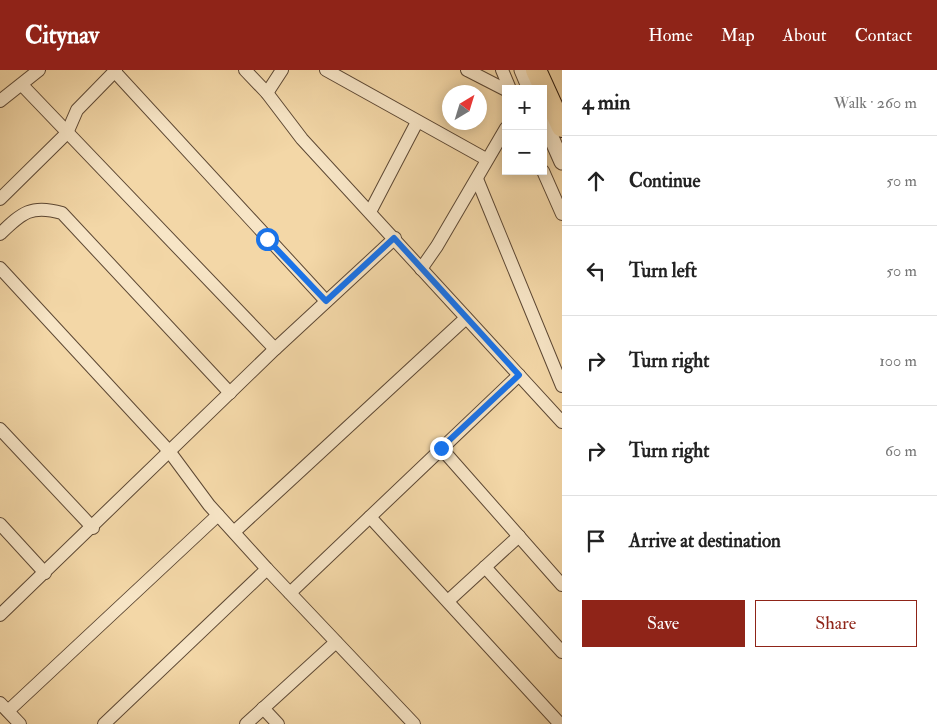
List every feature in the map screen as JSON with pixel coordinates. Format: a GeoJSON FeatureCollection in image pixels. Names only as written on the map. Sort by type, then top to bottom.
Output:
{"type":"FeatureCollection","features":[{"type":"Feature","properties":{"kind":"highway"},"geometry":{"type":"LineString","coordinates":[[536,70],[562,127]]}},
{"type":"Feature","properties":{"kind":"street"},"geometry":{"type":"LineString","coordinates":[[245,70],[267,93],[302,139],[562,422]]}},
{"type":"Feature","properties":{"kind":"street"},"geometry":{"type":"LineString","coordinates":[[267,93],[282,70]]}},
{"type":"Feature","properties":{"kind":"street"},"geometry":{"type":"LineString","coordinates":[[326,70],[416,122],[486,159]]}},
{"type":"Feature","properties":{"kind":"street"},"geometry":{"type":"LineString","coordinates":[[467,70],[502,88]]}},
{"type":"Feature","properties":{"kind":"street"},"geometry":{"type":"LineString","coordinates":[[502,70],[508,85]]}},
{"type":"Feature","properties":{"kind":"street"},"geometry":{"type":"LineString","coordinates":[[522,70],[528,85]]}},
{"type":"Feature","properties":{"kind":"street"},"geometry":{"type":"LineString","coordinates":[[0,199],[66,133],[78,110],[116,71],[326,301]]}},
{"type":"Feature","properties":{"kind":"street"},"geometry":{"type":"LineString","coordinates":[[0,101],[22,85],[34,72]]}},
{"type":"Feature","properties":{"kind":"street"},"geometry":{"type":"LineString","coordinates":[[22,85],[274,349]]}},
{"type":"Feature","properties":{"kind":"street"},"geometry":{"type":"LineString","coordinates":[[370,212],[416,122]]}},
{"type":"Feature","properties":{"kind":"street"},"geometry":{"type":"LineString","coordinates":[[547,128],[562,162]]}},
{"type":"Feature","properties":{"kind":"street"},"geometry":{"type":"LineString","coordinates":[[421,268],[477,179],[486,159],[505,130]]}},
{"type":"Feature","properties":{"kind":"street"},"geometry":{"type":"LineString","coordinates":[[545,175],[562,214]]}},
{"type":"Feature","properties":{"kind":"street"},"geometry":{"type":"LineString","coordinates":[[477,179],[562,386]]}},
{"type":"Feature","properties":{"kind":"street"},"geometry":{"type":"LineString","coordinates":[[0,234],[20,214],[37,208],[62,213],[230,393]]}},
{"type":"Feature","properties":{"kind":"street"},"geometry":{"type":"LineString","coordinates":[[0,616],[93,528],[274,349],[394,238]]}},
{"type":"Feature","properties":{"kind":"street"},"geometry":{"type":"LineString","coordinates":[[0,268],[169,451],[218,514],[290,594],[414,724]]}},
{"type":"Feature","properties":{"kind":"street"},"geometry":{"type":"LineString","coordinates":[[234,532],[466,318]]}},
{"type":"Feature","properties":{"kind":"street"},"geometry":{"type":"LineString","coordinates":[[290,594],[519,375]]}},
{"type":"Feature","properties":{"kind":"street"},"geometry":{"type":"LineString","coordinates":[[0,429],[93,528]]}},
{"type":"Feature","properties":{"kind":"street"},"geometry":{"type":"LineString","coordinates":[[441,448],[562,585]]}},
{"type":"Feature","properties":{"kind":"street"},"geometry":{"type":"LineString","coordinates":[[20,724],[4,707],[218,514]]}},
{"type":"Feature","properties":{"kind":"street"},"geometry":{"type":"LineString","coordinates":[[370,517],[560,724]]}},
{"type":"Feature","properties":{"kind":"street"},"geometry":{"type":"LineString","coordinates":[[0,524],[45,572]]}},
{"type":"Feature","properties":{"kind":"street"},"geometry":{"type":"LineString","coordinates":[[448,601],[519,536]]}},
{"type":"Feature","properties":{"kind":"street"},"geometry":{"type":"LineString","coordinates":[[486,567],[562,652]]}},
{"type":"Feature","properties":{"kind":"street"},"geometry":{"type":"LineString","coordinates":[[104,724],[267,568]]}},
{"type":"Feature","properties":{"kind":"street"},"geometry":{"type":"LineString","coordinates":[[246,724],[336,642]]}},
{"type":"Feature","properties":{"kind":"street"},"geometry":{"type":"LineString","coordinates":[[263,708],[278,724]]}},
{"type":"Feature","properties":{"kind":"route"},"geometry":{"type":"LineString","coordinates":[[267,239],[326,301],[394,238],[519,375],[441,448]]}}]}
